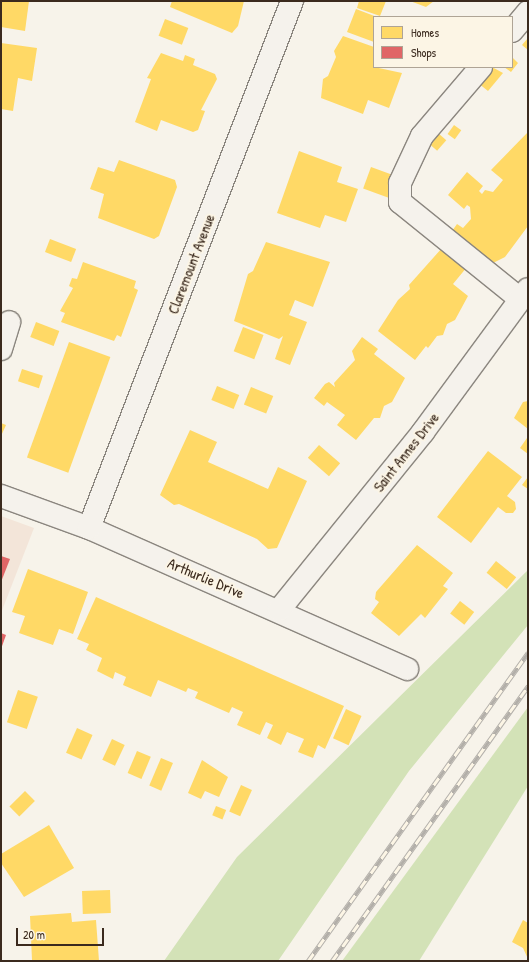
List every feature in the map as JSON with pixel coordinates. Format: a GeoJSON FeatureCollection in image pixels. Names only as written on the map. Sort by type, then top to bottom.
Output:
{"type":"FeatureCollection","features":[{"type":"Feature","properties":{"kind":"street","name":"Claremount Avenue"},"geometry":{"type":"LineString","coordinates":[[89,528],[292,1]]}},
{"type":"Feature","properties":{"kind":"street"},"geometry":{"type":"LineString","coordinates":[[513,30],[528,12]]}},
{"type":"Feature","properties":{"kind":"street"},"geometry":{"type":"LineString","coordinates":[[480,68],[422,136],[400,182],[400,202],[524,294]]}},
{"type":"Feature","properties":{"kind":"street","name":"Saint Annes Drive"},"geometry":{"type":"LineString","coordinates":[[279,610],[423,432],[524,294]]}},
{"type":"Feature","properties":{"kind":"street"},"geometry":{"type":"LineString","coordinates":[[1,349],[9,322]]}},
{"type":"Feature","properties":{"kind":"street","name":"Arthurlie Drive"},"geometry":{"type":"LineString","coordinates":[[1,496],[89,528],[279,610],[407,669]]}},
{"type":"Feature","properties":{"kind":"shaded area"},"geometry":{"type":"Polygon","coordinates":[[[1,516],[34,528],[1,613],[1,516]]]}},
{"type":"Feature","properties":{"kind":"green space"},"geometry":{"type":"Polygon","coordinates":[[[528,570],[528,625],[409,771],[278,961],[164,961],[237,857],[528,570]]]}},
{"type":"Feature","properties":{"kind":"green space"},"geometry":{"type":"Polygon","coordinates":[[[528,707],[528,786],[419,961],[342,961],[528,707]]]}},
{"type":"Feature","properties":{"kind":"building: Homes"},"geometry":{"type":"Polygon","coordinates":[[[1,1],[29,1],[25,31],[1,27],[1,1]]]}},
{"type":"Feature","properties":{"kind":"building: Homes"},"geometry":{"type":"Polygon","coordinates":[[[172,1],[244,1],[238,26],[232,33],[170,7],[172,1]]]}},
{"type":"Feature","properties":{"kind":"building: Homes"},"geometry":{"type":"Polygon","coordinates":[[[359,1],[386,1],[380,16],[357,8],[359,1]]]}},
{"type":"Feature","properties":{"kind":"building: Homes"},"geometry":{"type":"Polygon","coordinates":[[[410,1],[434,1],[426,7],[410,1]]]}},
{"type":"Feature","properties":{"kind":"building: Homes"},"geometry":{"type":"Polygon","coordinates":[[[356,9],[374,16],[373,16],[373,42],[347,32],[356,9]]]}},
{"type":"Feature","properties":{"kind":"building: Homes"},"geometry":{"type":"Polygon","coordinates":[[[165,19],[188,28],[182,45],[159,36],[165,19]]]}},
{"type":"Feature","properties":{"kind":"building: Homes"},"geometry":{"type":"Polygon","coordinates":[[[343,36],[373,47],[373,68],[402,73],[389,108],[368,100],[363,114],[321,98],[323,79],[328,76],[336,57],[334,51],[343,36]]]}},
{"type":"Feature","properties":{"kind":"building: Homes"},"geometry":{"type":"Polygon","coordinates":[[[528,38],[528,50],[522,45],[528,38]]]}},
{"type":"Feature","properties":{"kind":"building: Homes"},"geometry":{"type":"Polygon","coordinates":[[[1,43],[37,48],[32,81],[18,78],[13,111],[1,109],[1,43]]]}},
{"type":"Feature","properties":{"kind":"building: Homes"},"geometry":{"type":"Polygon","coordinates":[[[161,53],[183,61],[185,55],[195,59],[193,65],[215,74],[217,79],[201,110],[205,111],[198,130],[193,132],[161,120],[157,131],[135,122],[151,79],[147,78],[161,53]]]}},
{"type":"Feature","properties":{"kind":"building: Homes"},"geometry":{"type":"Polygon","coordinates":[[[513,58],[518,63],[511,72],[505,68],[513,68],[513,58]]]}},
{"type":"Feature","properties":{"kind":"building: Homes"},"geometry":{"type":"Polygon","coordinates":[[[491,68],[503,73],[488,91],[478,83],[491,68]]]}},
{"type":"Feature","properties":{"kind":"building: Homes"},"geometry":{"type":"Polygon","coordinates":[[[454,125],[461,130],[455,139],[448,134],[454,125]]]}},
{"type":"Feature","properties":{"kind":"building: Homes"},"geometry":{"type":"Polygon","coordinates":[[[528,132],[528,226],[505,257],[491,264],[450,234],[457,224],[463,228],[471,219],[470,207],[467,205],[464,209],[448,195],[467,172],[483,186],[479,191],[482,194],[485,190],[493,192],[503,180],[491,170],[528,132]]]}},
{"type":"Feature","properties":{"kind":"building: Homes"},"geometry":{"type":"Polygon","coordinates":[[[438,133],[446,140],[437,151],[429,144],[438,133]]]}},
{"type":"Feature","properties":{"kind":"building: Homes"},"geometry":{"type":"Polygon","coordinates":[[[299,151],[342,167],[337,182],[358,189],[346,222],[325,215],[320,228],[277,213],[299,151]]]}},
{"type":"Feature","properties":{"kind":"building: Homes"},"geometry":{"type":"Polygon","coordinates":[[[119,160],[175,180],[177,187],[159,236],[154,239],[98,218],[104,194],[90,189],[98,167],[114,172],[119,160]]]}},
{"type":"Feature","properties":{"kind":"building: Homes"},"geometry":{"type":"Polygon","coordinates":[[[371,167],[396,176],[389,198],[363,189],[371,167]]]}},
{"type":"Feature","properties":{"kind":"building: Homes"},"geometry":{"type":"Polygon","coordinates":[[[50,239],[76,249],[71,262],[45,252],[50,239]]]}},
{"type":"Feature","properties":{"kind":"building: Homes"},"geometry":{"type":"Polygon","coordinates":[[[266,242],[330,262],[313,307],[295,300],[289,315],[307,322],[290,365],[275,359],[283,336],[279,339],[234,321],[248,274],[253,271],[266,242]]]}},
{"type":"Feature","properties":{"kind":"building: Homes"},"geometry":{"type":"Polygon","coordinates":[[[442,248],[467,267],[453,284],[468,296],[455,320],[447,324],[443,335],[437,336],[428,348],[426,346],[415,360],[378,331],[398,300],[410,289],[409,285],[442,248]]]}},
{"type":"Feature","properties":{"kind":"building: Homes"},"geometry":{"type":"Polygon","coordinates":[[[83,262],[136,281],[134,288],[138,290],[121,337],[117,335],[114,341],[61,322],[65,313],[60,311],[73,288],[69,286],[72,278],[77,279],[83,262]]]}},
{"type":"Feature","properties":{"kind":"building: Homes"},"geometry":{"type":"Polygon","coordinates":[[[36,322],[59,331],[54,346],[30,337],[36,322]]]}},
{"type":"Feature","properties":{"kind":"building: Homes"},"geometry":{"type":"Polygon","coordinates":[[[243,327],[264,335],[254,359],[234,351],[243,327]]]}},
{"type":"Feature","properties":{"kind":"building: Homes"},"geometry":{"type":"Polygon","coordinates":[[[362,337],[378,349],[374,354],[405,378],[392,402],[384,406],[380,418],[374,418],[356,440],[337,425],[345,415],[327,402],[324,406],[314,398],[325,384],[329,382],[335,387],[334,383],[355,360],[352,351],[362,337]]]}},
{"type":"Feature","properties":{"kind":"building: Homes"},"geometry":{"type":"Polygon","coordinates":[[[69,342],[110,357],[68,473],[27,458],[69,342]]]}},
{"type":"Feature","properties":{"kind":"building: Homes"},"geometry":{"type":"Polygon","coordinates":[[[22,369],[43,376],[39,388],[18,381],[22,369]]]}},
{"type":"Feature","properties":{"kind":"building: Homes"},"geometry":{"type":"Polygon","coordinates":[[[217,386],[239,395],[234,409],[211,400],[217,386]]]}},
{"type":"Feature","properties":{"kind":"building: Homes"},"geometry":{"type":"Polygon","coordinates":[[[251,387],[273,396],[266,414],[244,405],[251,387]]]}},
{"type":"Feature","properties":{"kind":"building: Homes"},"geometry":{"type":"Polygon","coordinates":[[[528,401],[528,429],[514,418],[523,402],[528,401]]]}},
{"type":"Feature","properties":{"kind":"building: Homes"},"geometry":{"type":"Polygon","coordinates":[[[1,423],[6,425],[1,436],[1,423]]]}},
{"type":"Feature","properties":{"kind":"building: Homes"},"geometry":{"type":"Polygon","coordinates":[[[190,430],[217,442],[208,462],[268,489],[278,467],[307,481],[277,548],[268,549],[257,539],[179,504],[174,505],[160,495],[190,430]]]}},
{"type":"Feature","properties":{"kind":"building: Homes"},"geometry":{"type":"Polygon","coordinates":[[[527,438],[528,439],[528,454],[520,448],[527,438]]]}},
{"type":"Feature","properties":{"kind":"building: Homes"},"geometry":{"type":"Polygon","coordinates":[[[319,445],[340,463],[329,476],[308,458],[319,445]]]}},
{"type":"Feature","properties":{"kind":"building: Homes"},"geometry":{"type":"Polygon","coordinates":[[[488,451],[522,477],[507,496],[515,502],[516,509],[513,513],[506,513],[498,507],[471,543],[437,517],[488,451]]]}},
{"type":"Feature","properties":{"kind":"building: Homes"},"geometry":{"type":"Polygon","coordinates":[[[528,477],[528,489],[522,485],[528,477]]]}},
{"type":"Feature","properties":{"kind":"building: Homes"},"geometry":{"type":"Polygon","coordinates":[[[417,545],[453,573],[443,586],[448,589],[425,618],[421,614],[399,636],[371,613],[379,602],[375,599],[376,592],[417,545]]]}},
{"type":"Feature","properties":{"kind":"building: Homes"},"geometry":{"type":"Polygon","coordinates":[[[496,561],[516,577],[507,589],[487,573],[496,561]]]}},
{"type":"Feature","properties":{"kind":"building: Homes"},"geometry":{"type":"Polygon","coordinates":[[[28,569],[88,592],[73,634],[59,629],[53,645],[19,633],[25,616],[12,612],[28,569]]]}},
{"type":"Feature","properties":{"kind":"building: Homes"},"geometry":{"type":"Polygon","coordinates":[[[96,597],[344,706],[325,749],[318,745],[313,758],[298,752],[304,739],[287,732],[281,745],[267,738],[273,725],[266,722],[260,735],[237,725],[243,712],[232,707],[229,713],[195,698],[198,692],[188,688],[186,692],[158,680],[151,697],[123,685],[126,677],[115,672],[113,679],[97,671],[102,658],[86,650],[89,644],[77,639],[96,597]]]}},
{"type":"Feature","properties":{"kind":"building: Homes"},"geometry":{"type":"Polygon","coordinates":[[[460,601],[474,612],[464,625],[450,614],[460,601]]]}},
{"type":"Feature","properties":{"kind":"building: Homes"},"geometry":{"type":"Polygon","coordinates":[[[18,690],[38,697],[27,729],[7,722],[18,690]]]}},
{"type":"Feature","properties":{"kind":"building: Homes"},"geometry":{"type":"Polygon","coordinates":[[[346,709],[362,716],[349,745],[333,738],[346,709]]]}},
{"type":"Feature","properties":{"kind":"building: Homes"},"geometry":{"type":"Polygon","coordinates":[[[77,728],[93,735],[82,760],[66,753],[77,728]]]}},
{"type":"Feature","properties":{"kind":"building: Homes"},"geometry":{"type":"Polygon","coordinates":[[[112,739],[125,745],[115,766],[102,760],[112,739]]]}},
{"type":"Feature","properties":{"kind":"building: Homes"},"geometry":{"type":"Polygon","coordinates":[[[137,751],[151,757],[141,779],[128,773],[137,751]]]}},
{"type":"Feature","properties":{"kind":"building: Homes"},"geometry":{"type":"Polygon","coordinates":[[[161,758],[173,763],[161,791],[149,786],[161,758]]]}},
{"type":"Feature","properties":{"kind":"building: Homes"},"geometry":{"type":"Polygon","coordinates":[[[202,760],[228,777],[219,797],[205,791],[201,799],[188,793],[202,760]]]}},
{"type":"Feature","properties":{"kind":"building: Homes"},"geometry":{"type":"Polygon","coordinates":[[[241,785],[252,790],[240,816],[229,811],[241,785]]]}},
{"type":"Feature","properties":{"kind":"building: Homes"},"geometry":{"type":"Polygon","coordinates":[[[25,791],[35,801],[19,816],[9,807],[25,791]]]}},
{"type":"Feature","properties":{"kind":"building: Homes"},"geometry":{"type":"Polygon","coordinates":[[[216,806],[226,810],[222,819],[212,815],[216,806]]]}},
{"type":"Feature","properties":{"kind":"building: Homes"},"geometry":{"type":"Polygon","coordinates":[[[49,825],[74,868],[24,897],[1,863],[1,854],[49,825]]]}},
{"type":"Feature","properties":{"kind":"building: Homes"},"geometry":{"type":"Polygon","coordinates":[[[110,890],[111,913],[83,914],[82,891],[110,890]]]}},
{"type":"Feature","properties":{"kind":"building: Homes"},"geometry":{"type":"Polygon","coordinates":[[[71,913],[72,922],[96,920],[99,961],[32,960],[30,916],[71,913]]]}},
{"type":"Feature","properties":{"kind":"building: Homes"},"geometry":{"type":"Polygon","coordinates":[[[523,920],[528,923],[528,959],[523,948],[512,942],[523,920]]]}},
{"type":"Feature","properties":{"kind":"building: Shops"},"geometry":{"type":"Polygon","coordinates":[[[1,556],[10,559],[1,582],[1,556]]]}},
{"type":"Feature","properties":{"kind":"building: Shops"},"geometry":{"type":"Polygon","coordinates":[[[1,633],[6,635],[1,649],[1,633]]]}},
{"type":"Feature","properties":{"kind":"railway"},"geometry":{"type":"LineString","coordinates":[[308,961],[528,653]]}},
{"type":"Feature","properties":{"kind":"railway"},"geometry":{"type":"LineString","coordinates":[[332,961],[528,686]]}}]}
